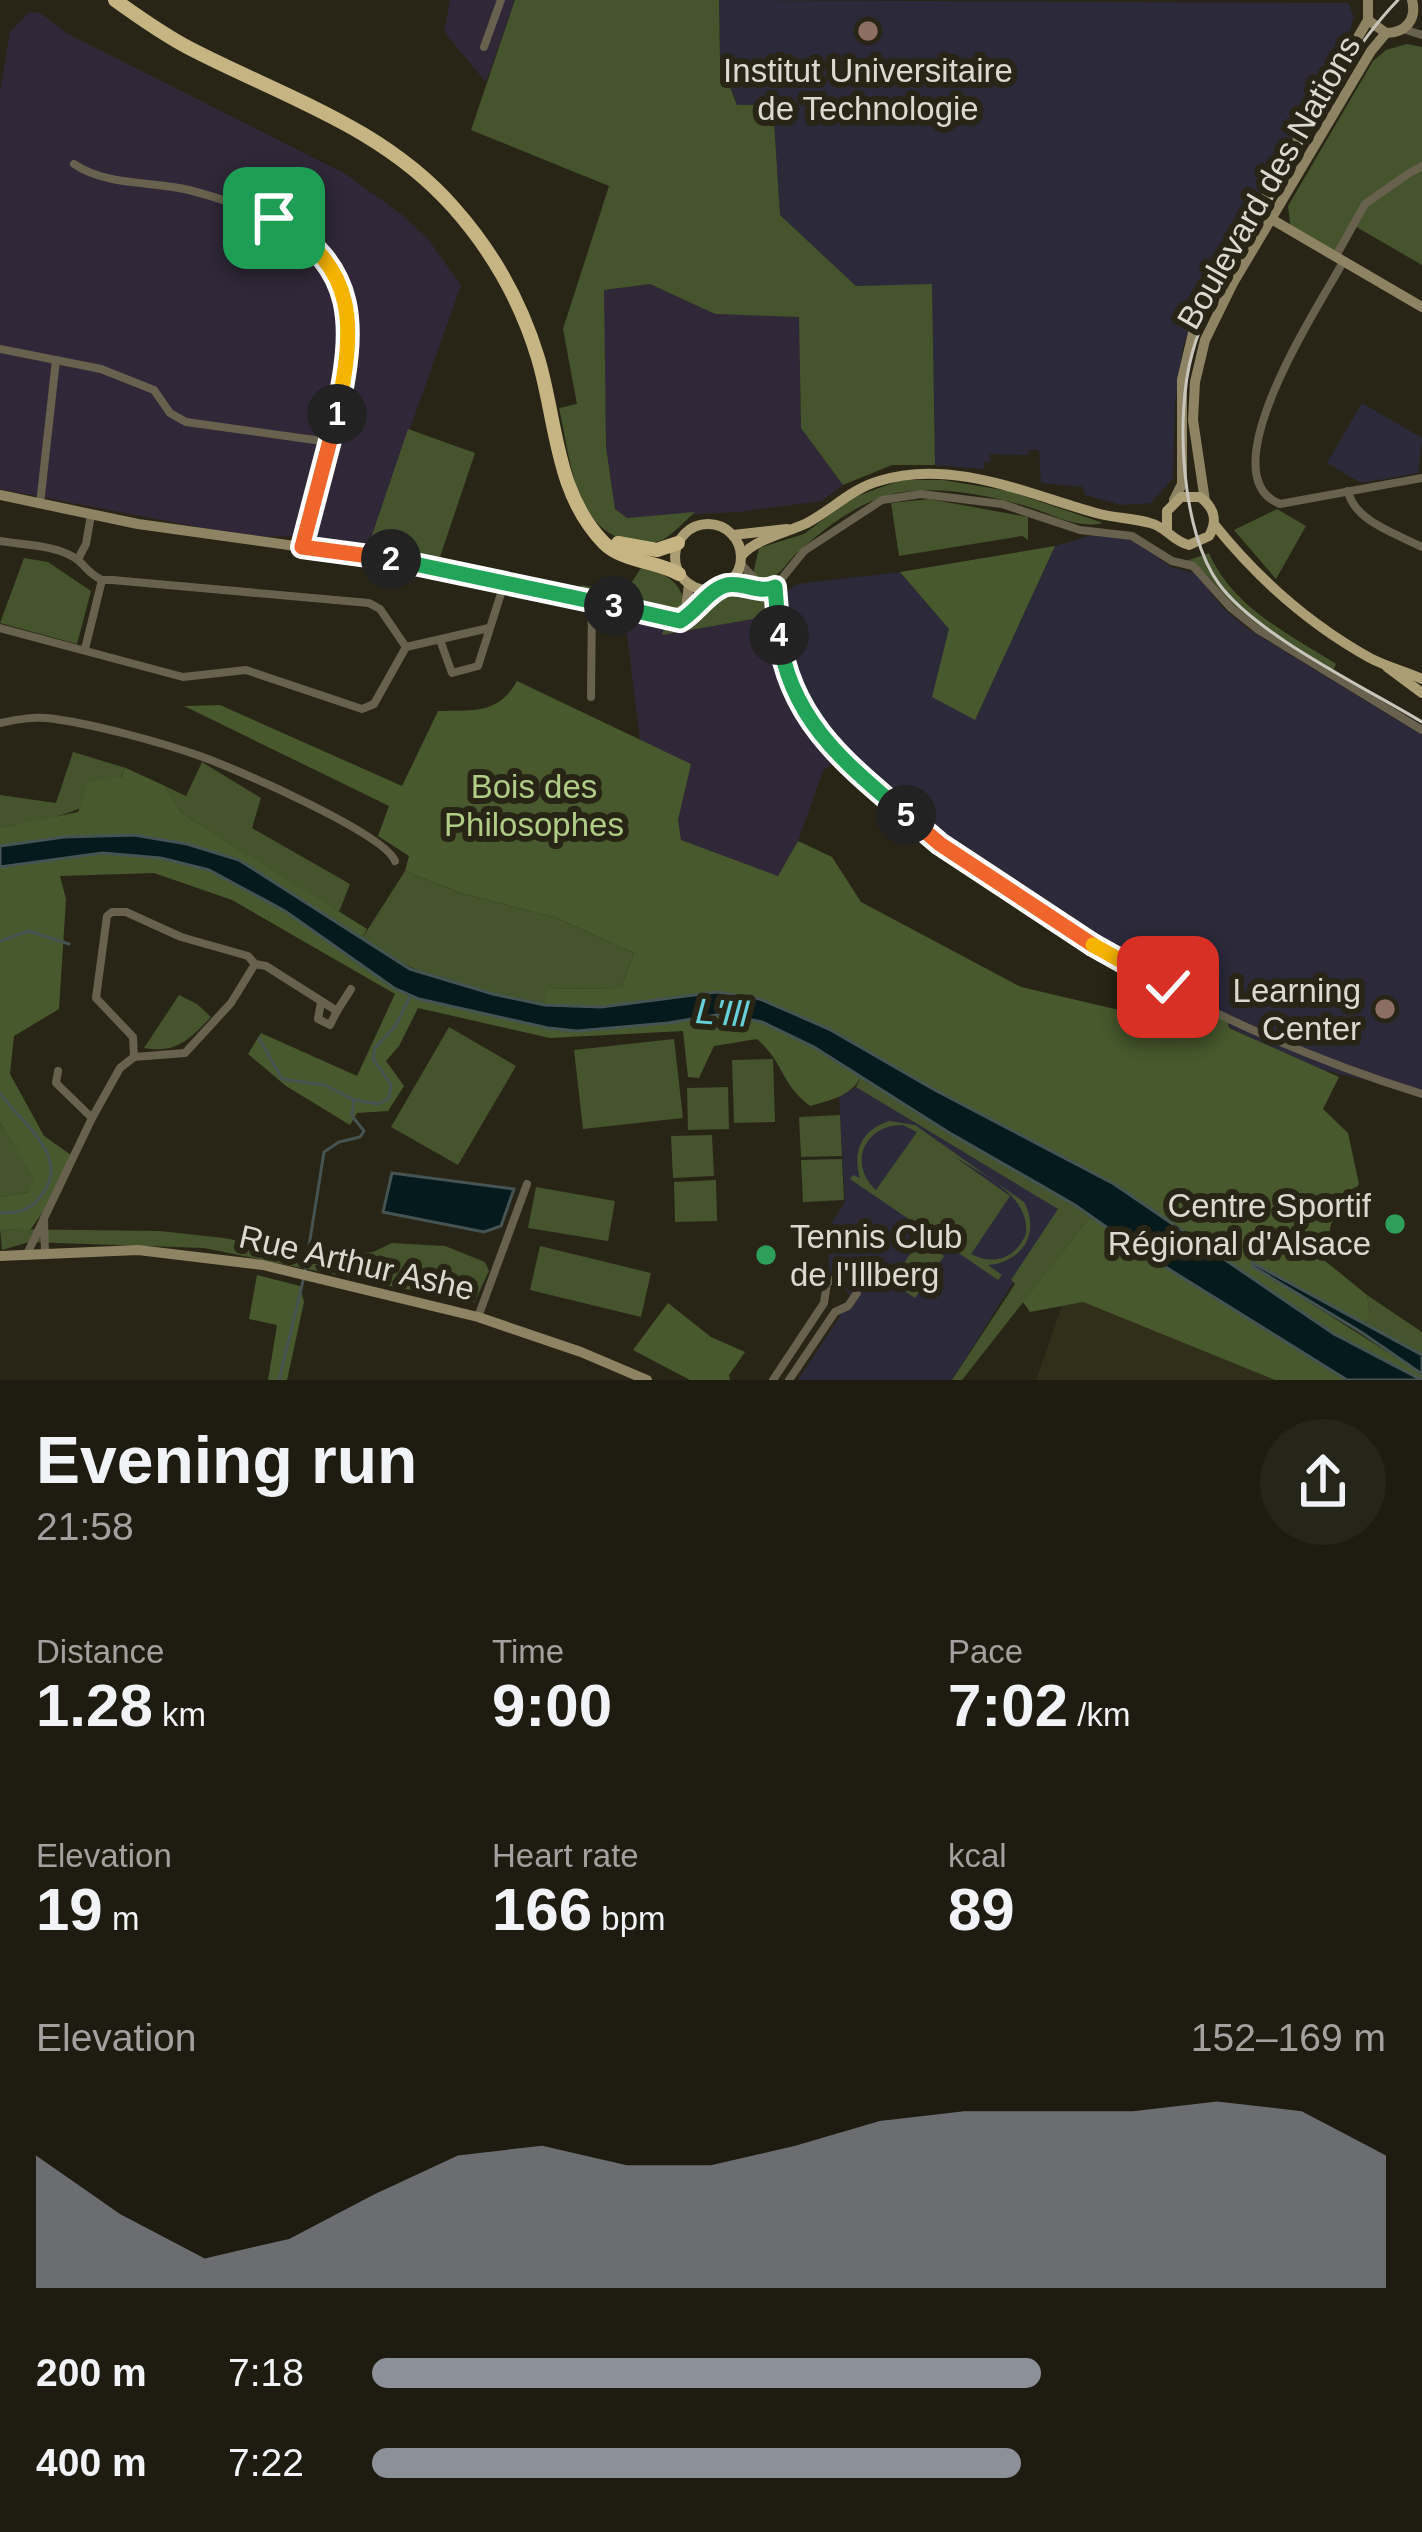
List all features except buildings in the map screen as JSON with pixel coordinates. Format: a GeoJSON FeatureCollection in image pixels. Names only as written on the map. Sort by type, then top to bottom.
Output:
{"type":"FeatureCollection","features":[{"type":"Feature","properties":{"kind":"highway"},"geometry":{"type":"LineString","coordinates":[[115,0],[190,48],[360,130],[446,199],[485,246],[517,300],[538,359],[570,492],[584,521],[611,548],[684,579]]}},
{"type":"Feature","properties":{"kind":"highway"},"geometry":{"type":"LineString","coordinates":[[597,533],[642,549],[678,543]]}},
{"type":"Feature","properties":{"kind":"main road"},"geometry":{"type":"LineString","coordinates":[[1365,7],[1386,33],[1403,29],[1415,8]]}},
{"type":"Feature","properties":{"kind":"main road","name":"Boulevard des Nations"},"geometry":{"type":"LineString","coordinates":[[1171,506],[1183,484],[1180,393],[1200,317],[1365,7]]}},
{"type":"Feature","properties":{"kind":"main road","name":"Boulevard des Nations"},"geometry":{"type":"LineString","coordinates":[[1205,501],[1193,420],[1201,355],[1219,309],[1386,33]]}},
{"type":"Feature","properties":{"kind":"main road"},"geometry":{"type":"LineString","coordinates":[[1258,212],[1422,307]]}},
{"type":"Feature","properties":{"kind":"main road"},"geometry":{"type":"LineString","coordinates":[[0,495],[91,515],[410,562],[680,621],[714,590],[728,585],[750,547],[881,480],[932,474],[988,482],[1154,523],[1184,545],[1204,541],[1232,548]]}},
{"type":"Feature","properties":{"kind":"main road"},"geometry":{"type":"LineString","coordinates":[[1122,518],[1171,506],[1190,495],[1205,501],[1213,510],[1214,524],[1232,548],[1300,613],[1422,693]]}},
{"type":"Feature","properties":{"kind":"main road"},"geometry":{"type":"LineString","coordinates":[[1167,530],[1171,506]]}},
{"type":"Feature","properties":{"kind":"main road"},"geometry":{"type":"LineString","coordinates":[[646,614],[682,612],[690,598],[675,564],[678,543],[688,530],[706,524],[723,527],[734,535],[741,560]]}},
{"type":"Feature","properties":{"kind":"main road"},"geometry":{"type":"LineString","coordinates":[[1204,541],[1214,524]]}},
{"type":"Feature","properties":{"kind":"main road"},"geometry":{"type":"LineString","coordinates":[[734,535],[790,529]]}},
{"type":"Feature","properties":{"kind":"main road"},"geometry":{"type":"LineString","coordinates":[[684,579],[714,590]]}},
{"type":"Feature","properties":{"kind":"main road"},"geometry":{"type":"LineString","coordinates":[[1384,665],[1422,680]]}},
{"type":"Feature","properties":{"kind":"main road","name":"Rue Arthur Ashe"},"geometry":{"type":"LineString","coordinates":[[0,1256],[138,1250],[205,1255],[297,1272],[478,1318],[581,1352],[646,1380]]}},
{"type":"Feature","properties":{"kind":"street"},"geometry":{"type":"LineString","coordinates":[[484,47],[501,0]]}},
{"type":"Feature","properties":{"kind":"street"},"geometry":{"type":"LineString","coordinates":[[1403,29],[1422,35]]}},
{"type":"Feature","properties":{"kind":"street"},"geometry":{"type":"LineString","coordinates":[[74,164],[93,177],[151,181],[257,211],[285,225],[328,262],[345,293],[350,327],[345,370],[302,547]]}},
{"type":"Feature","properties":{"kind":"street"},"geometry":{"type":"LineString","coordinates":[[1422,166],[1366,204],[1283,369],[1256,440],[1255,460],[1265,495],[1280,504],[1422,478]]}},
{"type":"Feature","properties":{"kind":"street"},"geometry":{"type":"LineString","coordinates":[[0,349],[101,369],[154,390],[177,419],[329,442]]}},
{"type":"Feature","properties":{"kind":"street"},"geometry":{"type":"LineString","coordinates":[[40,504],[56,360]]}},
{"type":"Feature","properties":{"kind":"street"},"geometry":{"type":"LineString","coordinates":[[1348,491],[1359,513],[1422,547]]}},
{"type":"Feature","properties":{"kind":"street"},"geometry":{"type":"LineString","coordinates":[[768,589],[804,551],[882,500],[937,494],[1002,504],[1085,531],[1132,536],[1172,561],[1193,566],[1243,619],[1422,730]]}},
{"type":"Feature","properties":{"kind":"street"},"geometry":{"type":"LineString","coordinates":[[78,559],[91,515]]}},
{"type":"Feature","properties":{"kind":"street"},"geometry":{"type":"LineString","coordinates":[[0,542],[55,550],[78,559],[87,573],[102,580],[369,603],[380,609],[406,647]]}},
{"type":"Feature","properties":{"kind":"street"},"geometry":{"type":"LineString","coordinates":[[741,560],[768,589],[788,679],[812,727],[848,765],[940,844],[1049,918],[1184,996],[1330,1063],[1422,1094]]}},
{"type":"Feature","properties":{"kind":"street"},"geometry":{"type":"LineString","coordinates":[[85,649],[102,580]]}},
{"type":"Feature","properties":{"kind":"street"},"geometry":{"type":"LineString","coordinates":[[440,640],[452,674],[478,666],[505,582]]}},
{"type":"Feature","properties":{"kind":"street"},"geometry":{"type":"LineString","coordinates":[[728,585],[768,589]]}},
{"type":"Feature","properties":{"kind":"street"},"geometry":{"type":"LineString","coordinates":[[587,600],[591,697]]}},
{"type":"Feature","properties":{"kind":"street"},"geometry":{"type":"LineString","coordinates":[[0,628],[183,676],[246,670],[362,709],[374,704],[406,647],[489,628]]}},
{"type":"Feature","properties":{"kind":"street"},"geometry":{"type":"LineString","coordinates":[[0,724],[25,717],[61,720],[195,754],[322,810],[388,849],[394,862]]}},
{"type":"Feature","properties":{"kind":"street"},"geometry":{"type":"LineString","coordinates":[[134,1057],[133,1036],[96,998],[107,916],[126,912],[182,937],[236,950],[338,1011]]}},
{"type":"Feature","properties":{"kind":"street"},"geometry":{"type":"LineString","coordinates":[[27,1254],[120,1068],[134,1057],[185,1053],[231,1003],[254,964]]}},
{"type":"Feature","properties":{"kind":"street"},"geometry":{"type":"LineString","coordinates":[[321,1002],[318,1019],[330,1025],[352,989]]}},
{"type":"Feature","properties":{"kind":"street"},"geometry":{"type":"LineString","coordinates":[[58,1071],[56,1083],[92,1118]]}},
{"type":"Feature","properties":{"kind":"street"},"geometry":{"type":"LineString","coordinates":[[478,1318],[527,1184]]}},
{"type":"Feature","properties":{"kind":"street"},"geometry":{"type":"LineString","coordinates":[[44,1217],[45,1253]]}},
{"type":"Feature","properties":{"kind":"street"},"geometry":{"type":"LineString","coordinates":[[773,1380],[824,1303],[826,1282],[842,1275],[851,1279],[857,1293],[854,1300],[835,1312],[789,1380]]}},
{"type":"Feature","properties":{"kind":"shaded area"},"geometry":{"type":"Polygon","coordinates":[[[450,0],[515,0],[486,82],[444,32],[450,0]]]}},
{"type":"Feature","properties":{"kind":"shaded area"},"geometry":{"type":"Polygon","coordinates":[[[719,0],[1348,3],[1354,17],[1349,33],[1202,300],[1183,346],[1175,402],[1173,478],[1151,503],[1121,505],[1085,495],[1083,487],[1041,483],[1039,450],[1029,450],[1028,455],[990,454],[984,469],[935,465],[932,285],[856,286],[780,215],[773,105],[738,106],[720,62],[719,0]]]}},
{"type":"Feature","properties":{"kind":"shaded area"},"geometry":{"type":"Polygon","coordinates":[[[29,12],[40,13],[68,34],[344,173],[427,238],[461,285],[367,550],[294,536],[250,537],[0,489],[0,93],[10,32],[29,12]]]}},
{"type":"Feature","properties":{"kind":"shaded area"},"geometry":{"type":"Polygon","coordinates":[[[650,284],[715,314],[799,317],[801,428],[843,485],[822,501],[738,512],[627,518],[615,509],[606,447],[603,290],[650,284]]]}},
{"type":"Feature","properties":{"kind":"shaded area"},"geometry":{"type":"Polygon","coordinates":[[[1362,403],[1422,438],[1418,473],[1361,483],[1327,463],[1362,403]]]}},
{"type":"Feature","properties":{"kind":"shaded area"},"geometry":{"type":"Polygon","coordinates":[[[1093,535],[1134,541],[1173,568],[1195,573],[1224,609],[1248,629],[1422,735],[1422,1093],[1318,1069],[1174,996],[939,835],[843,754],[816,722],[797,686],[786,638],[784,594],[797,584],[900,572],[949,629],[975,720],[1055,546],[1093,535]]]}},
{"type":"Feature","properties":{"kind":"shaded area"},"geometry":{"type":"Polygon","coordinates":[[[765,613],[786,638],[791,666],[816,722],[843,754],[823,771],[798,841],[778,876],[680,840],[678,820],[690,765],[640,740],[625,618],[665,628],[664,634],[765,613]]]}},
{"type":"Feature","properties":{"kind":"shaded area"},"geometry":{"type":"Polygon","coordinates":[[[856,1087],[1059,1209],[952,1380],[798,1380],[852,1298],[829,1272],[827,1230],[845,1202],[839,1097],[856,1087]]]}},
{"type":"Feature","properties":{"kind":"shaded area"},"geometry":{"type":"Polygon","coordinates":[[[1083,1302],[1275,1380],[1036,1380],[1063,1303],[1083,1302]]]}},
{"type":"Feature","properties":{"kind":"green space"},"geometry":{"type":"Polygon","coordinates":[[[515,0],[719,0],[720,62],[737,105],[773,105],[780,215],[856,286],[932,284],[935,465],[892,465],[843,485],[801,428],[799,317],[715,314],[650,284],[604,290],[606,447],[615,509],[627,518],[695,512],[670,535],[654,542],[630,541],[596,522],[577,488],[559,408],[577,404],[563,329],[609,186],[471,130],[515,0]]]}},
{"type":"Feature","properties":{"kind":"green space"},"geometry":{"type":"Polygon","coordinates":[[[1407,44],[1422,47],[1422,265],[1353,225],[1335,257],[1291,231],[1288,206],[1373,61],[1386,50],[1407,44]]]}},
{"type":"Feature","properties":{"kind":"green space"},"geometry":{"type":"Polygon","coordinates":[[[408,429],[475,453],[438,563],[367,550],[408,429]]]}},
{"type":"Feature","properties":{"kind":"green space"},"geometry":{"type":"Polygon","coordinates":[[[901,480],[943,480],[1009,491],[1103,523],[1075,523],[968,493],[903,492],[847,514],[771,578],[753,574],[759,548],[804,534],[852,498],[901,480]]]}},
{"type":"Feature","properties":{"kind":"green space"},"geometry":{"type":"Polygon","coordinates":[[[929,499],[1028,517],[1028,540],[1022,536],[899,556],[891,503],[929,499]]]}},
{"type":"Feature","properties":{"kind":"green space"},"geometry":{"type":"Polygon","coordinates":[[[1277,509],[1306,526],[1276,579],[1234,530],[1277,509]]]}},
{"type":"Feature","properties":{"kind":"green space"},"geometry":{"type":"Polygon","coordinates":[[[1055,546],[975,720],[932,697],[949,629],[900,572],[1055,546]]]}},
{"type":"Feature","properties":{"kind":"green space"},"geometry":{"type":"Polygon","coordinates":[[[1209,553],[1247,604],[1336,664],[1332,673],[1252,622],[1186,561],[1209,553]]]}},
{"type":"Feature","properties":{"kind":"green space"},"geometry":{"type":"Polygon","coordinates":[[[24,558],[48,562],[91,591],[77,644],[0,623],[24,558]]]}},
{"type":"Feature","properties":{"kind":"green space"},"geometry":{"type":"Polygon","coordinates":[[[643,565],[678,587],[684,600],[679,608],[667,611],[580,593],[581,585],[620,592],[643,565]]]}},
{"type":"Feature","properties":{"kind":"green space"},"geometry":{"type":"Polygon","coordinates":[[[742,590],[765,598],[765,613],[662,635],[664,628],[636,621],[672,625],[742,590]]]}},
{"type":"Feature","properties":{"kind":"green space","name":"Bois des Philosophes"},"geometry":{"type":"Polygon","coordinates":[[[517,681],[691,764],[678,820],[681,840],[778,876],[798,841],[832,857],[861,902],[1021,987],[1153,1018],[1164,1016],[1174,996],[1227,1020],[1229,1028],[1339,1077],[1323,1109],[1348,1133],[1359,1184],[1331,1224],[1324,1260],[1367,1295],[1370,1315],[1365,1324],[1252,1266],[1422,1374],[1422,1379],[1334,1334],[1114,1184],[829,1029],[717,992],[601,1007],[545,1005],[547,989],[621,988],[634,953],[557,918],[464,894],[405,871],[409,856],[378,836],[389,806],[184,706],[220,705],[402,786],[438,711],[493,705],[517,681]]]}},
{"type":"Feature","properties":{"kind":"green space"},"geometry":{"type":"Polygon","coordinates":[[[73,752],[126,768],[102,796],[87,805],[0,828],[0,795],[56,803],[73,752]]]}},
{"type":"Feature","properties":{"kind":"green space"},"geometry":{"type":"Polygon","coordinates":[[[202,762],[261,798],[252,828],[350,884],[339,912],[181,813],[165,786],[186,796],[202,762]]]}},
{"type":"Feature","properties":{"kind":"green space"},"geometry":{"type":"Polygon","coordinates":[[[126,768],[165,786],[181,813],[367,929],[361,940],[239,861],[64,837],[0,846],[0,828],[78,812],[89,782],[121,777],[126,768]]]}},
{"type":"Feature","properties":{"kind":"green space"},"geometry":{"type":"Polygon","coordinates":[[[102,853],[200,866],[237,882],[394,988],[419,999],[633,1024],[706,1015],[744,1018],[797,1038],[862,1075],[847,1092],[810,1106],[757,1039],[714,1046],[699,1078],[688,1077],[683,1031],[550,1038],[418,1008],[386,1061],[404,1086],[388,1111],[357,1113],[350,1125],[286,1086],[248,1054],[261,1033],[357,1076],[395,994],[232,900],[154,873],[60,876],[66,899],[59,1009],[14,1036],[10,1074],[44,1136],[71,1155],[51,1201],[30,1230],[0,1229],[0,1197],[28,1192],[34,1178],[0,1122],[0,867],[102,853]]]}},
{"type":"Feature","properties":{"kind":"green space"},"geometry":{"type":"Polygon","coordinates":[[[405,871],[464,894],[557,918],[634,953],[621,988],[548,989],[545,1005],[450,982],[382,953],[361,940],[405,871]]]}},
{"type":"Feature","properties":{"kind":"green space"},"geometry":{"type":"Polygon","coordinates":[[[179,995],[211,1017],[182,1043],[165,1049],[144,1048],[179,995]]]}},
{"type":"Feature","properties":{"kind":"green space"},"geometry":{"type":"Polygon","coordinates":[[[449,1027],[516,1066],[458,1165],[391,1127],[449,1027]]]}},
{"type":"Feature","properties":{"kind":"green space"},"geometry":{"type":"Polygon","coordinates":[[[674,1039],[683,1118],[583,1129],[574,1050],[674,1039]]]}},
{"type":"Feature","properties":{"kind":"green space"},"geometry":{"type":"Polygon","coordinates":[[[773,1059],[775,1122],[734,1123],[732,1060],[773,1059]]]}},
{"type":"Feature","properties":{"kind":"green space"},"geometry":{"type":"Polygon","coordinates":[[[862,1075],[1091,1216],[962,1380],[952,1380],[1058,1209],[856,1087],[862,1075]]]}},
{"type":"Feature","properties":{"kind":"green space"},"geometry":{"type":"Polygon","coordinates":[[[728,1087],[729,1129],[688,1130],[687,1088],[728,1087]]]}},
{"type":"Feature","properties":{"kind":"green space"},"geometry":{"type":"Polygon","coordinates":[[[840,1115],[842,1156],[801,1157],[799,1117],[840,1115]]]}},
{"type":"Feature","properties":{"kind":"green space"},"geometry":{"type":"Polygon","coordinates":[[[889,1121],[915,1125],[1024,1202],[1029,1235],[1019,1252],[988,1265],[1002,1275],[998,1280],[850,1179],[853,1175],[860,1178],[861,1143],[889,1121]],[[903,1125],[879,1131],[864,1147],[863,1169],[876,1190],[917,1132],[903,1125]],[[952,1155],[1010,1196],[971,1254],[1004,1258],[1026,1234],[1020,1207],[1012,1196],[1001,1187],[952,1155]]]}},
{"type":"Feature","properties":{"kind":"green space"},"geometry":{"type":"Polygon","coordinates":[[[0,1122],[35,1178],[28,1192],[0,1197],[0,1122]]]}},
{"type":"Feature","properties":{"kind":"green space"},"geometry":{"type":"Polygon","coordinates":[[[712,1135],[714,1176],[673,1178],[671,1136],[712,1135]]]}},
{"type":"Feature","properties":{"kind":"green space"},"geometry":{"type":"Polygon","coordinates":[[[842,1159],[844,1200],[803,1202],[801,1160],[842,1159]]]}},
{"type":"Feature","properties":{"kind":"green space"},"geometry":{"type":"Polygon","coordinates":[[[716,1180],[717,1221],[675,1222],[674,1182],[716,1180]]]}},
{"type":"Feature","properties":{"kind":"green space"},"geometry":{"type":"Polygon","coordinates":[[[536,1187],[615,1201],[608,1241],[528,1228],[536,1187]]]}},
{"type":"Feature","properties":{"kind":"green space"},"geometry":{"type":"Polygon","coordinates":[[[1091,1216],[1347,1380],[1275,1380],[1083,1302],[1030,1312],[1023,1302],[1091,1216]]]}},
{"type":"Feature","properties":{"kind":"green space"},"geometry":{"type":"Polygon","coordinates":[[[0,1229],[160,1231],[302,1253],[301,1260],[326,1264],[341,1255],[373,1252],[392,1243],[445,1246],[485,1262],[489,1271],[474,1303],[204,1248],[29,1242],[2,1250],[0,1229]]]}},
{"type":"Feature","properties":{"kind":"green space"},"geometry":{"type":"Polygon","coordinates":[[[920,1240],[944,1256],[915,1298],[891,1282],[920,1240]]]}},
{"type":"Feature","properties":{"kind":"green space"},"geometry":{"type":"Polygon","coordinates":[[[540,1246],[651,1273],[641,1317],[530,1290],[540,1246]]]}},
{"type":"Feature","properties":{"kind":"green space"},"geometry":{"type":"Polygon","coordinates":[[[257,1275],[300,1286],[304,1302],[287,1380],[268,1380],[277,1325],[249,1319],[257,1275]]]}},
{"type":"Feature","properties":{"kind":"green space"},"geometry":{"type":"Polygon","coordinates":[[[1367,1295],[1422,1332],[1422,1355],[1365,1324],[1370,1315],[1367,1295]]]}},
{"type":"Feature","properties":{"kind":"green space"},"geometry":{"type":"Polygon","coordinates":[[[668,1303],[711,1337],[745,1352],[730,1380],[690,1380],[633,1350],[668,1303]]]}},
{"type":"Feature","properties":{"kind":"water","name":"L'Ill"},"geometry":{"type":"Polygon","coordinates":[[[134,835],[239,860],[410,969],[493,994],[545,1005],[601,1007],[717,992],[760,999],[829,1029],[1114,1184],[1334,1334],[1422,1380],[1347,1380],[1075,1205],[814,1047],[762,1022],[722,1014],[577,1031],[548,1028],[419,999],[394,988],[285,911],[209,870],[161,858],[102,853],[0,867],[0,846],[64,837],[134,835]]]}},
{"type":"Feature","properties":{"kind":"water"},"geometry":{"type":"Polygon","coordinates":[[[392,1173],[514,1189],[501,1226],[484,1232],[383,1212],[392,1173]]]}},
{"type":"Feature","properties":{"kind":"water"},"geometry":{"type":"Polygon","coordinates":[[[1252,1266],[1422,1355],[1422,1374],[1252,1266]]]}},
{"type":"Feature","properties":{"kind":"waterway"},"geometry":{"type":"LineString","coordinates":[[0,941],[29,931],[69,944]]}},
{"type":"Feature","properties":{"kind":"waterway"},"geometry":{"type":"LineString","coordinates":[[259,1038],[282,1079],[325,1085],[354,1100],[379,1104],[389,1098],[391,1085],[373,1059],[375,1048],[396,1025],[410,996]]}},
{"type":"Feature","properties":{"kind":"waterway"},"geometry":{"type":"LineString","coordinates":[[0,1093],[40,1141],[51,1168],[49,1182],[32,1205],[0,1213]]}},
{"type":"Feature","properties":{"kind":"waterway"},"geometry":{"type":"LineString","coordinates":[[305,1271],[324,1152],[364,1131],[352,1116],[354,1100]]}},
{"type":"Feature","properties":{"kind":"waterway"},"geometry":{"type":"LineString","coordinates":[[279,1380],[303,1281]]}},
{"type":"Feature","properties":{"kind":"tram line"},"geometry":{"type":"LineString","coordinates":[[1398,0],[1340,76],[1213,300],[1192,354],[1183,440],[1196,535],[1219,584],[1285,641],[1422,722]]}},
{"type":"Feature","properties":{"kind":"place","name":"Institut Universitaire de Technologie"},"geometry":{"type":"Point","coordinates":[868,31]}},
{"type":"Feature","properties":{"kind":"place","name":"Learning Center"},"geometry":{"type":"Point","coordinates":[1385,1009]}},
{"type":"Feature","properties":{"kind":"place","name":"Centre Sportif Régional d'Alsace"},"geometry":{"type":"Point","coordinates":[1395,1224]}},
{"type":"Feature","properties":{"kind":"place","name":"Tennis Club de l'Illberg"},"geometry":{"type":"Point","coordinates":[766,1255]}},
{"type":"Feature","properties":{"kind":"route"},"geometry":{"type":"LineString","coordinates":[[274,218],[328,262],[349,310],[338,411],[302,547],[410,562],[675,622],[685,619],[714,590],[728,585],[766,591],[775,587],[788,679],[824,741],[940,844],[1049,918],[1168,987]]}}]}
